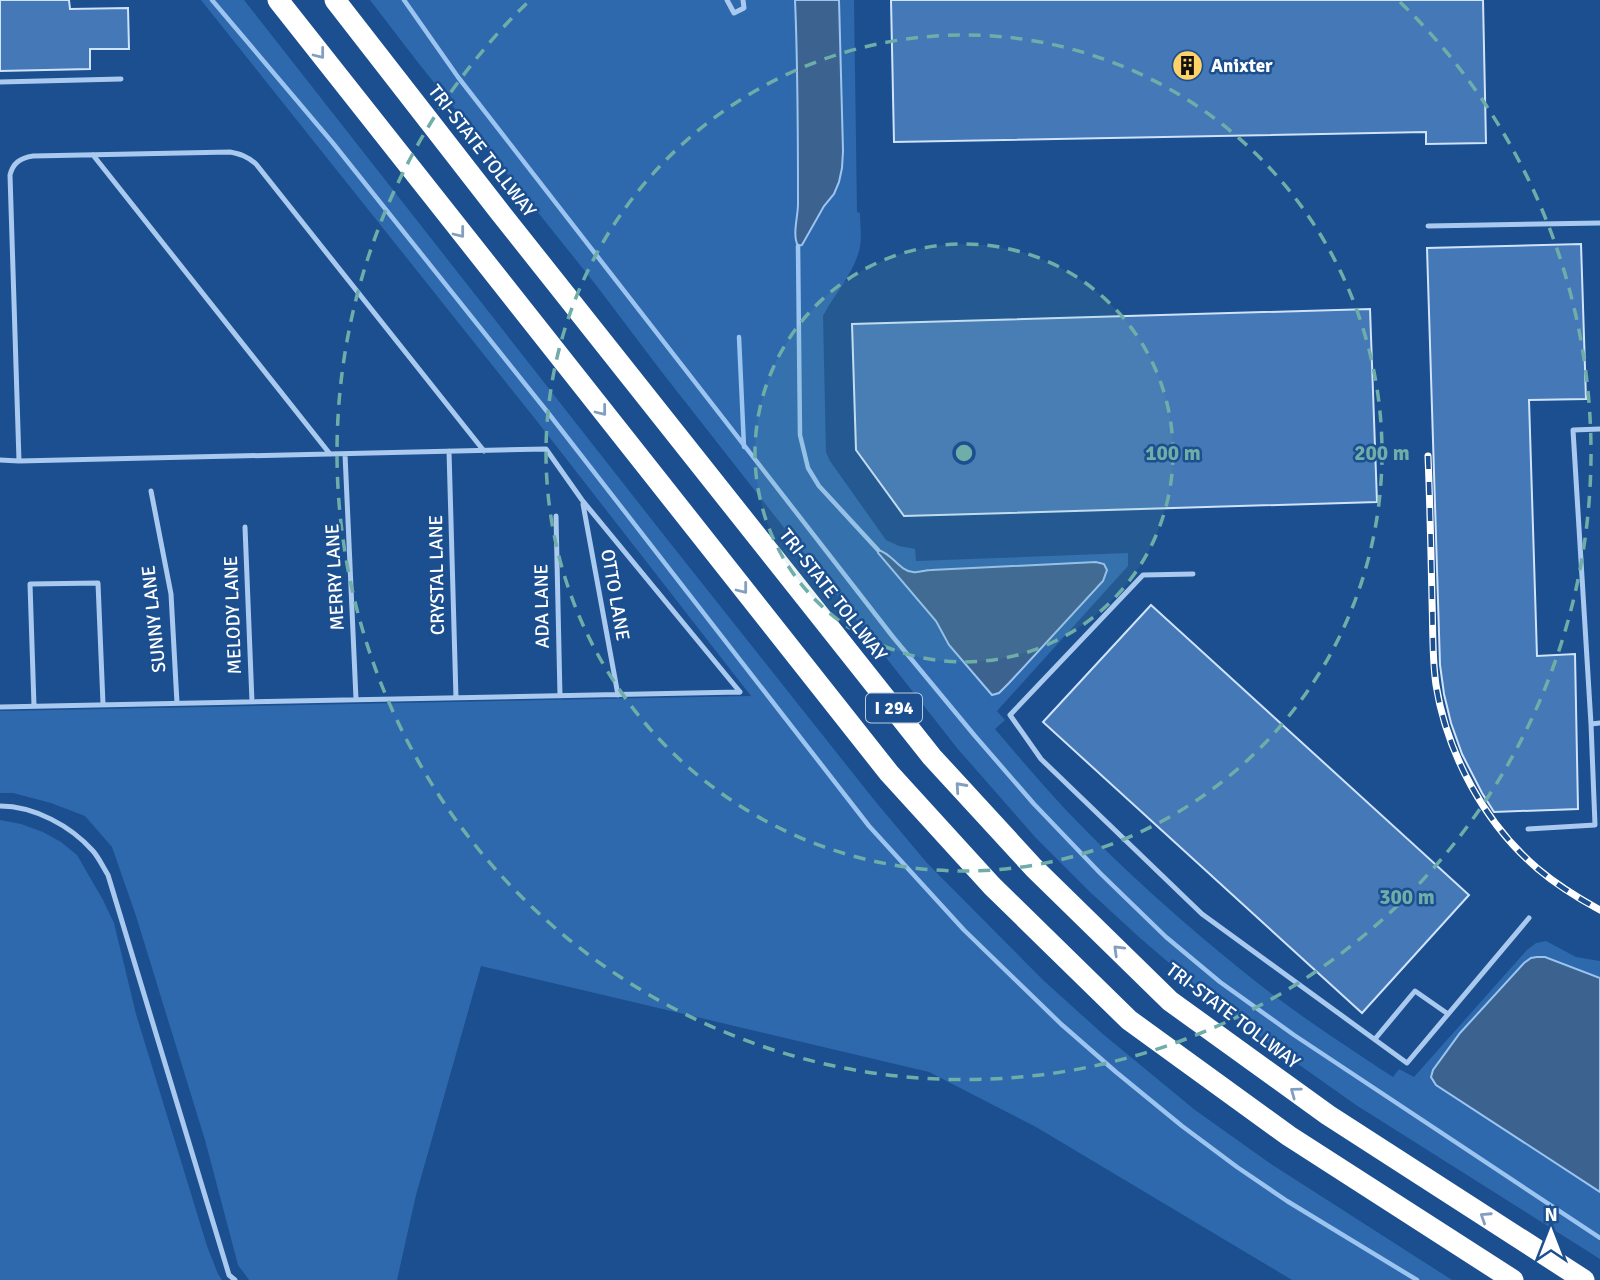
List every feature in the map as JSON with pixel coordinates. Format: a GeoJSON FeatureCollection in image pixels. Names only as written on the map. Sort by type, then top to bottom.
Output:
{"type":"FeatureCollection","features":[{"type":"Feature","properties":{"kind":"highway","name":"I 294"},"geometry":{"type":"LineString","coordinates":[[278,0],[889,773],[992,886],[1129,1020],[1289,1136],[1513,1280]]}},
{"type":"Feature","properties":{"kind":"highway","name":"TRI-STATE TOLLWAY"},"geometry":{"type":"LineString","coordinates":[[335,0],[932,757],[1034,869],[1170,1001],[1328,1115],[1584,1280]]}},
{"type":"Feature","properties":{"kind":"lane"},"geometry":{"type":"LineString","coordinates":[[727,0],[734,13],[744,8],[743,0]]}},
{"type":"Feature","properties":{"kind":"lane"},"geometry":{"type":"LineString","coordinates":[[0,82],[121,79]]}},
{"type":"Feature","properties":{"kind":"lane"},"geometry":{"type":"LineString","coordinates":[[19,461],[10,183],[12,170],[18,160],[24,157],[230,152],[250,158],[264,174],[484,451]]}},
{"type":"Feature","properties":{"kind":"lane"},"geometry":{"type":"LineString","coordinates":[[93,155],[330,454]]}},
{"type":"Feature","properties":{"kind":"lane"},"geometry":{"type":"LineString","coordinates":[[1428,226],[1600,223]]}},
{"type":"Feature","properties":{"kind":"lane"},"geometry":{"type":"LineString","coordinates":[[1528,829],[1595,825],[1573,430],[1600,429]]}},
{"type":"Feature","properties":{"kind":"lane"},"geometry":{"type":"LineString","coordinates":[[0,460],[546,449],[582,500],[740,692],[0,707]]}},
{"type":"Feature","properties":{"kind":"lane","name":"CRYSTAL LANE"},"geometry":{"type":"LineString","coordinates":[[449,452],[456,698]]}},
{"type":"Feature","properties":{"kind":"lane","name":"MERRY LANE"},"geometry":{"type":"LineString","coordinates":[[345,454],[356,699]]}},
{"type":"Feature","properties":{"kind":"lane","name":"SUNNY LANE"},"geometry":{"type":"LineString","coordinates":[[151,491],[171,594],[177,703]]}},
{"type":"Feature","properties":{"kind":"lane","name":"OTTO LANE"},"geometry":{"type":"LineString","coordinates":[[582,500],[618,695]]}},
{"type":"Feature","properties":{"kind":"lane","name":"ADA LANE"},"geometry":{"type":"LineString","coordinates":[[556,516],[560,696]]}},
{"type":"Feature","properties":{"kind":"lane","name":"MELODY LANE"},"geometry":{"type":"LineString","coordinates":[[245,527],[251,702]]}},
{"type":"Feature","properties":{"kind":"lane"},"geometry":{"type":"LineString","coordinates":[[1193,574],[1143,575],[1010,715],[1041,759],[1202,914],[1407,1063],[1529,918]]}},
{"type":"Feature","properties":{"kind":"lane"},"geometry":{"type":"LineString","coordinates":[[34,706],[30,584],[98,583],[103,704]]}},
{"type":"Feature","properties":{"kind":"lane"},"geometry":{"type":"LineString","coordinates":[[1591,724],[1600,723]]}},
{"type":"Feature","properties":{"kind":"lane"},"geometry":{"type":"LineString","coordinates":[[0,806],[38,813],[67,828],[94,852],[108,875],[229,1275],[234,1280]]}},
{"type":"Feature","properties":{"kind":"lane"},"geometry":{"type":"LineString","coordinates":[[1375,1039],[1415,991],[1448,1014]]}},
{"type":"Feature","properties":{"kind":"shaded area"},"geometry":{"type":"Polygon","coordinates":[[[201,0],[244,0],[663,534],[927,863],[1043,980],[1104,1035],[1195,1110],[1271,1164],[1452,1280],[1292,1280],[1036,1127],[929,1072],[481,966],[416,1195],[397,1280],[249,1280],[238,1265],[205,1140],[112,847],[85,816],[51,803],[13,793],[0,793],[0,711],[751,696],[536,420],[201,0]]]}},
{"type":"Feature","properties":{"kind":"shaded area"},"geometry":{"type":"Polygon","coordinates":[[[370,0],[795,0],[799,151],[795,241],[802,245],[834,194],[842,168],[839,0],[854,0],[857,212],[860,213],[861,239],[854,265],[823,316],[826,452],[830,461],[886,540],[915,549],[916,561],[1128,553],[1128,566],[997,711],[1005,720],[995,729],[1087,831],[1178,917],[1284,1003],[1393,1077],[1399,1069],[1414,1077],[1536,943],[1546,941],[1576,957],[1600,961],[1600,978],[1545,957],[1531,958],[1524,963],[1460,1033],[1436,1085],[1600,1192],[1600,1259],[1356,1105],[1250,1030],[1140,938],[1035,837],[957,748],[596,285],[370,0]],[[879,550],[878,553],[936,621],[949,645],[989,692],[995,695],[1104,564],[1096,562],[909,572],[879,550]]]}},
{"type":"Feature","properties":{"kind":"shaded area"},"geometry":{"type":"Polygon","coordinates":[[[795,0],[839,0],[843,151],[842,168],[834,194],[802,245],[798,246],[795,231],[798,178],[795,0]]]}},
{"type":"Feature","properties":{"kind":"shaded area"},"geometry":{"type":"Polygon","coordinates":[[[878,550],[904,569],[915,572],[1096,562],[1104,564],[1107,570],[1103,581],[1009,683],[999,693],[992,695],[949,645],[936,621],[878,550]]]}},
{"type":"Feature","properties":{"kind":"shaded area"},"geometry":{"type":"Polygon","coordinates":[[[0,820],[21,824],[61,842],[77,855],[103,900],[114,923],[136,1014],[207,1246],[222,1280],[0,1280],[0,820]]]}},
{"type":"Feature","properties":{"kind":"shaded area"},"geometry":{"type":"Polygon","coordinates":[[[1537,957],[1545,957],[1600,978],[1600,1192],[1436,1085],[1431,1077],[1433,1070],[1460,1033],[1524,963],[1537,957]]]}},
{"type":"Feature","properties":{"kind":"building"},"geometry":{"type":"Polygon","coordinates":[[[0,0],[69,0],[70,9],[128,8],[129,49],[90,49],[90,69],[0,71],[0,0]]]}},
{"type":"Feature","properties":{"kind":"building","name":"Anixter"},"geometry":{"type":"Polygon","coordinates":[[[891,0],[1483,0],[1486,143],[1426,144],[1426,132],[894,142],[891,0]]]}},
{"type":"Feature","properties":{"kind":"building"},"geometry":{"type":"Polygon","coordinates":[[[1581,244],[1586,399],[1529,400],[1537,656],[1575,654],[1578,809],[1494,812],[1462,754],[1451,723],[1440,665],[1427,248],[1581,244]]]}},
{"type":"Feature","properties":{"kind":"building"},"geometry":{"type":"Polygon","coordinates":[[[1370,309],[1377,502],[904,516],[856,450],[852,324],[1370,309]]]}},
{"type":"Feature","properties":{"kind":"building"},"geometry":{"type":"Polygon","coordinates":[[[1151,605],[1469,895],[1362,1013],[1043,722],[1151,605]]]}},
{"type":"Feature","properties":{"kind":"waterway"},"geometry":{"type":"LineString","coordinates":[[212,0],[332,142],[549,414],[869,826],[964,930],[1061,1024],[1182,1126],[1287,1201],[1417,1280]]}},
{"type":"Feature","properties":{"kind":"waterway"},"geometry":{"type":"LineString","coordinates":[[404,0],[458,77],[893,637],[1034,804],[1100,873],[1166,937],[1220,982],[1294,1035],[1600,1238]]}},
{"type":"Feature","properties":{"kind":"waterway"},"geometry":{"type":"LineString","coordinates":[[798,246],[800,435],[808,468],[819,486],[878,550]]}},
{"type":"Feature","properties":{"kind":"waterway"},"geometry":{"type":"LineString","coordinates":[[739,337],[744,447]]}},
{"type":"Feature","properties":{"kind":"railway"},"geometry":{"type":"LineString","coordinates":[[1428,456],[1434,664],[1441,711],[1449,737],[1471,786],[1501,831],[1545,875],[1600,910]]}},
{"type":"Feature","properties":{"kind":"place","name":"Anixter"},"geometry":{"type":"Point","coordinates":[1188,66]}}]}
